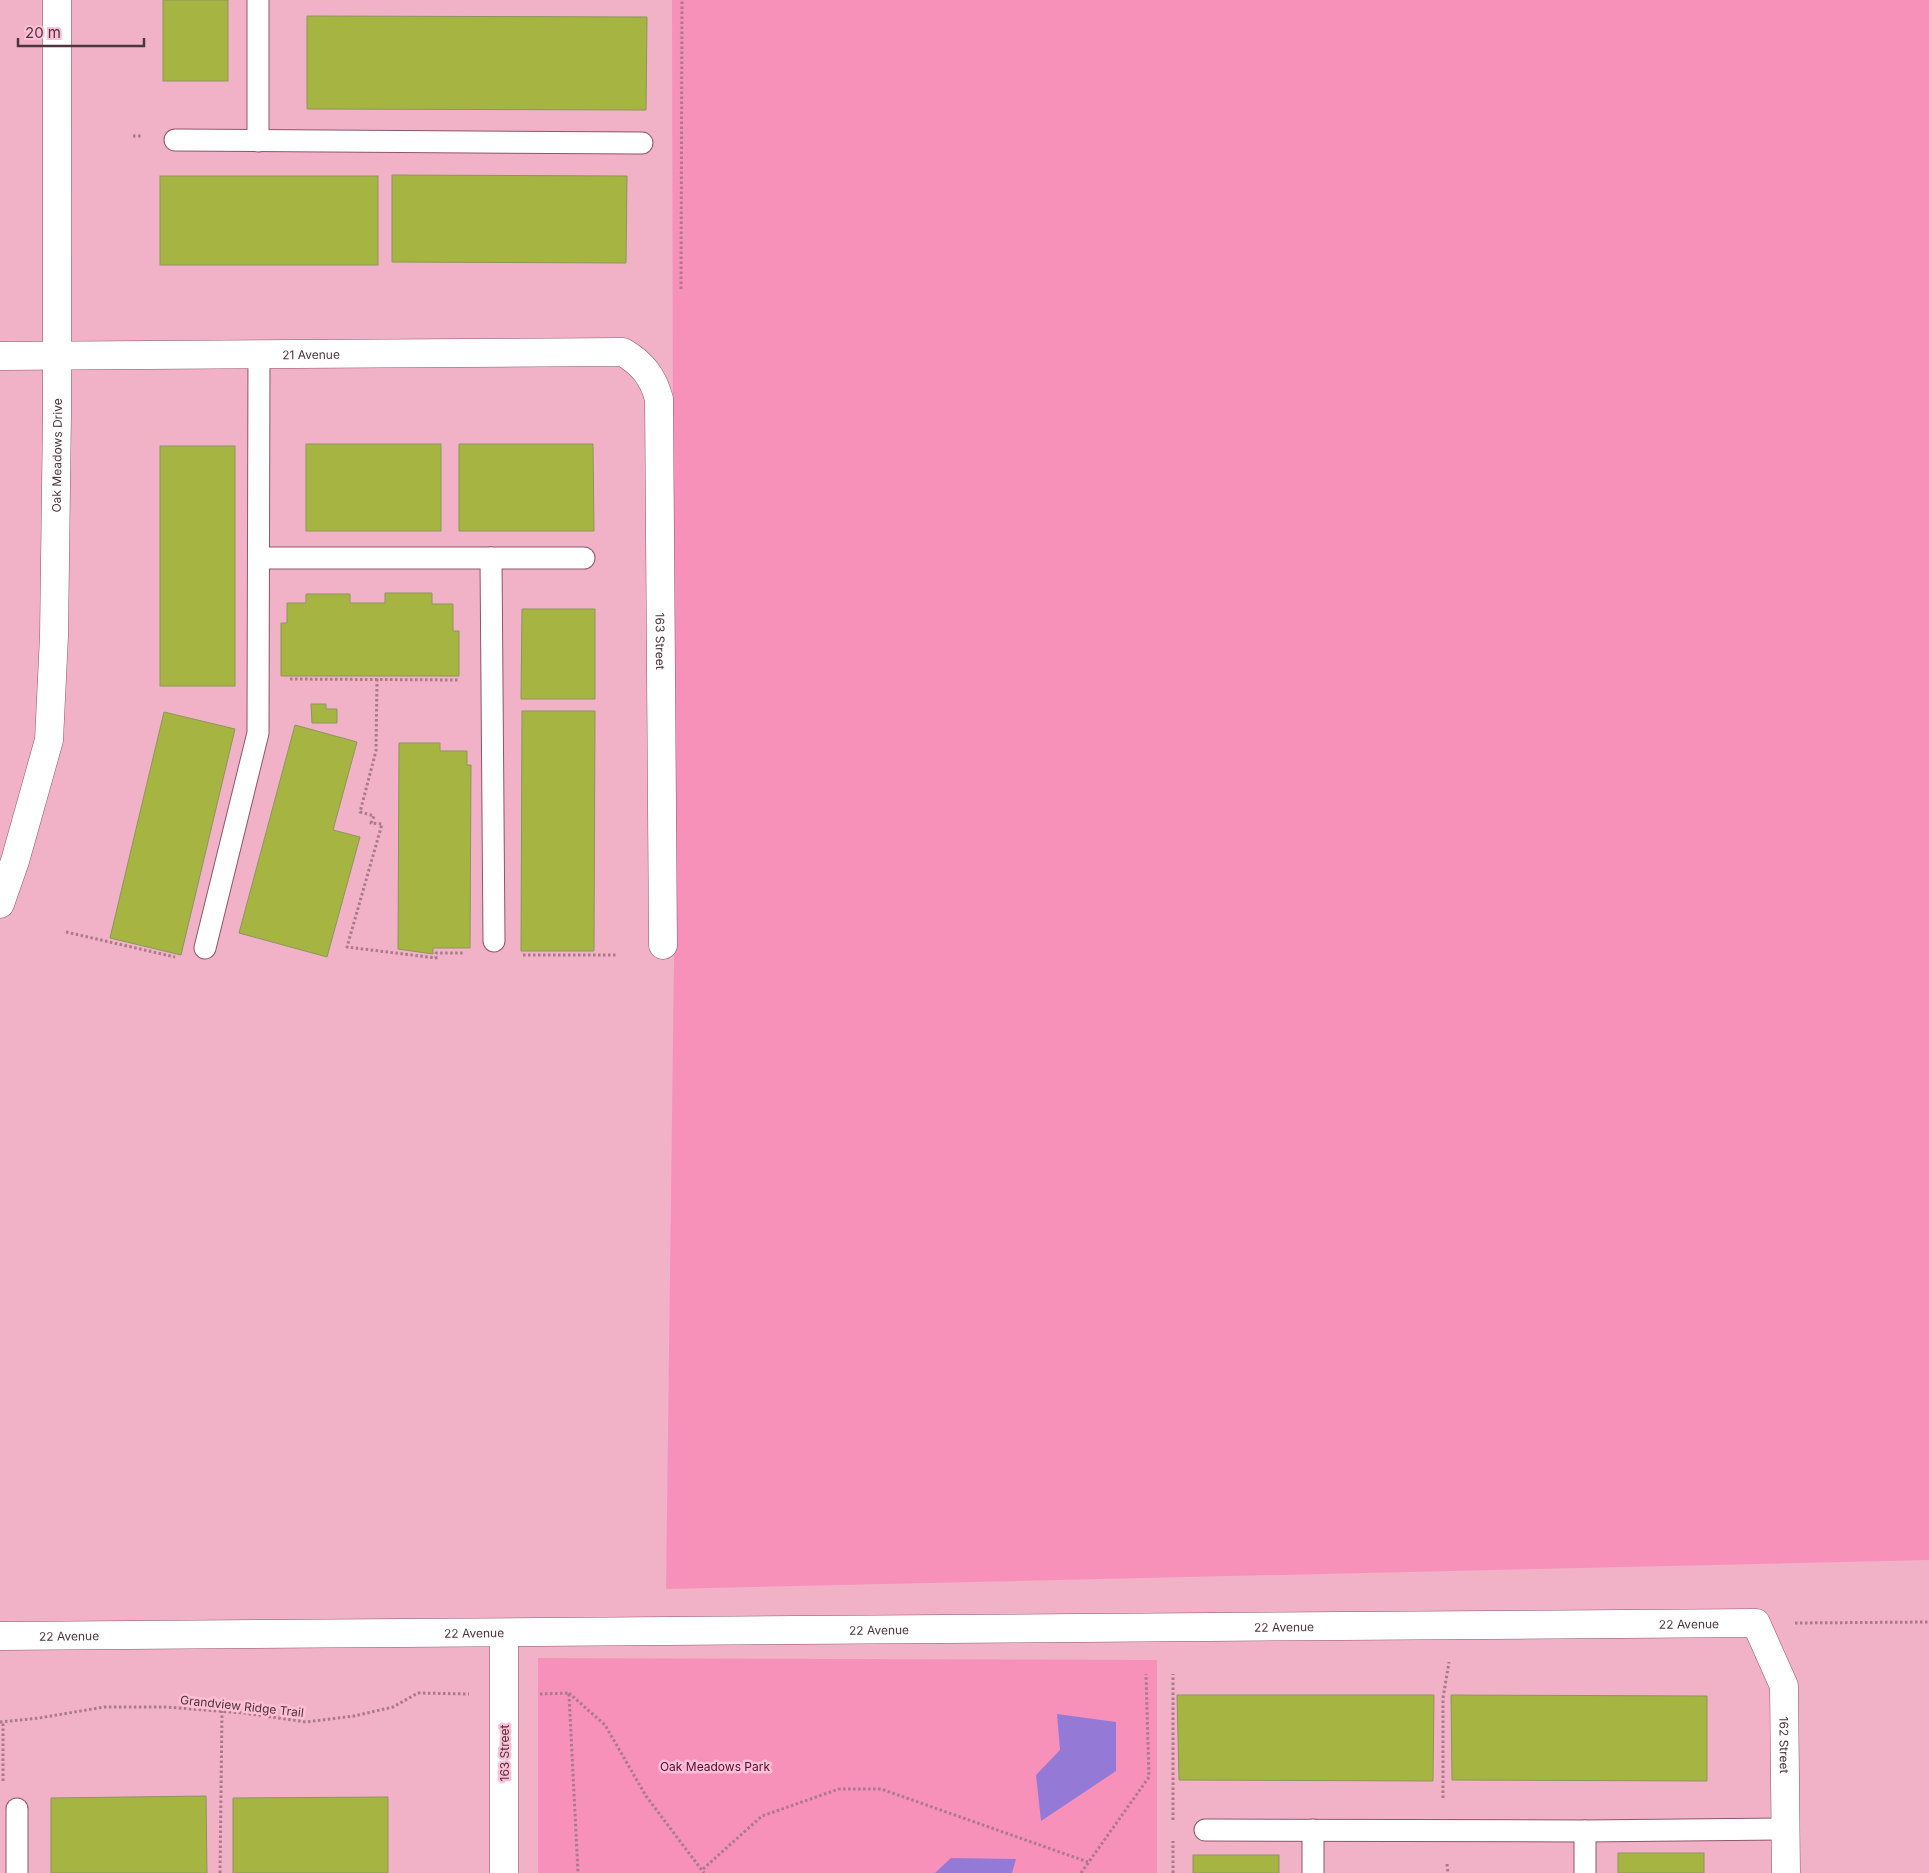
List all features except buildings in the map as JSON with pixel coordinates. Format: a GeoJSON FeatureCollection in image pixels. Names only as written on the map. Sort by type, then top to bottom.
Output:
{"type":"FeatureCollection","features":[{"type":"Feature","properties":{"kind":"street","name":"Oak Meadows Drive"},"geometry":{"type":"LineString","coordinates":[[0,904],[15,861],[49,740],[54,636],[57,0]]}},
{"type":"Feature","properties":{"kind":"street","name":"21 Avenue"},"geometry":{"type":"LineString","coordinates":[[0,356],[623,352]]}},
{"type":"Feature","properties":{"kind":"street","name":"163 Street"},"geometry":{"type":"LineString","coordinates":[[623,352],[647,371],[654,381],[659,399],[663,945]]}},
{"type":"Feature","properties":{"kind":"street","name":"22 Avenue"},"geometry":{"type":"LineString","coordinates":[[0,1636],[504,1634],[1756,1623]]}},
{"type":"Feature","properties":{"kind":"street","name":"162 Street"},"geometry":{"type":"LineString","coordinates":[[1756,1623],[1784,1686],[1786,1873]]}},
{"type":"Feature","properties":{"kind":"street","name":"163 Street"},"geometry":{"type":"LineString","coordinates":[[504,1634],[504,1873]]}},
{"type":"Feature","properties":{"kind":"lane"},"geometry":{"type":"LineString","coordinates":[[258,0],[258,141]]}},
{"type":"Feature","properties":{"kind":"lane"},"geometry":{"type":"LineString","coordinates":[[176,140],[642,143]]}},
{"type":"Feature","properties":{"kind":"lane"},"geometry":{"type":"LineString","coordinates":[[205,948],[258,733],[259,354]]}},
{"type":"Feature","properties":{"kind":"lane"},"geometry":{"type":"LineString","coordinates":[[259,558],[584,558]]}},
{"type":"Feature","properties":{"kind":"lane"},"geometry":{"type":"LineString","coordinates":[[491,558],[494,941]]}},
{"type":"Feature","properties":{"kind":"lane"},"geometry":{"type":"LineString","coordinates":[[17,1809],[17,1873]]}},
{"type":"Feature","properties":{"kind":"lane"},"geometry":{"type":"LineString","coordinates":[[1204,1830],[1585,1831],[1786,1829]]}},
{"type":"Feature","properties":{"kind":"lane"},"geometry":{"type":"LineString","coordinates":[[1313,1830],[1313,1873]]}},
{"type":"Feature","properties":{"kind":"lane"},"geometry":{"type":"LineString","coordinates":[[1585,1831],[1585,1873]]}},
{"type":"Feature","properties":{"kind":"path"},"geometry":{"type":"LineString","coordinates":[[681,289],[682,0]]}},
{"type":"Feature","properties":{"kind":"path"},"geometry":{"type":"LineString","coordinates":[[258,678],[492,680]]}},
{"type":"Feature","properties":{"kind":"path"},"geometry":{"type":"LineString","coordinates":[[376,679],[376,751],[360,812],[374,816],[371,823],[382,824],[347,947],[436,958],[436,953],[475,953],[475,941],[494,941],[509,942],[509,955],[617,955]]}},
{"type":"Feature","properties":{"kind":"path"},"geometry":{"type":"LineString","coordinates":[[66,932],[188,960],[192,945],[205,948]]}},
{"type":"Feature","properties":{"kind":"path"},"geometry":{"type":"LineString","coordinates":[[1756,1623],[1929,1622]]}},
{"type":"Feature","properties":{"kind":"path"},"geometry":{"type":"LineString","coordinates":[[1448,1873],[1445,1831],[1443,1698],[1448,1672],[1450,1625]]}},
{"type":"Feature","properties":{"kind":"path"},"geometry":{"type":"LineString","coordinates":[[1081,1873],[1149,1777],[1146,1674]]}},
{"type":"Feature","properties":{"kind":"path"},"geometry":{"type":"LineString","coordinates":[[1173,1674],[1173,1825]]}},
{"type":"Feature","properties":{"kind":"path","name":"Grandview Ridge Trail"},"geometry":{"type":"LineString","coordinates":[[2,1721],[39,1718],[104,1707],[166,1707],[306,1722],[354,1716],[393,1707],[418,1693],[470,1694]]}},
{"type":"Feature","properties":{"kind":"path"},"geometry":{"type":"LineString","coordinates":[[535,1694],[569,1693],[605,1725],[646,1796],[704,1871],[762,1816],[839,1789],[881,1789],[1088,1862]]}},
{"type":"Feature","properties":{"kind":"path"},"geometry":{"type":"LineString","coordinates":[[569,1693],[578,1873]]}},
{"type":"Feature","properties":{"kind":"path"},"geometry":{"type":"LineString","coordinates":[[220,1873],[222,1712]]}},
{"type":"Feature","properties":{"kind":"path"},"geometry":{"type":"LineString","coordinates":[[2,1721],[3,1794],[17,1794],[17,1809]]}},
{"type":"Feature","properties":{"kind":"path"},"geometry":{"type":"LineString","coordinates":[[1172,1873],[1173,1834]]}},
{"type":"Feature","properties":{"kind":"green space"},"geometry":{"type":"Polygon","coordinates":[[[672,0],[1929,0],[1929,1560],[666,1589],[674,960],[672,0]]]}},
{"type":"Feature","properties":{"kind":"green space","name":"Oak Meadows Park"},"geometry":{"type":"Polygon","coordinates":[[[538,1658],[1157,1660],[1157,1873],[538,1873],[538,1658]]]}},
{"type":"Feature","properties":{"kind":"shaded area"},"geometry":{"type":"Polygon","coordinates":[[[1057,1714],[1116,1722],[1116,1771],[1041,1821],[1036,1775],[1060,1750],[1057,1714]]]}},
{"type":"Feature","properties":{"kind":"shaded area"},"geometry":{"type":"Polygon","coordinates":[[[951,1858],[1016,1859],[1012,1873],[935,1873],[951,1858]]]}}]}
